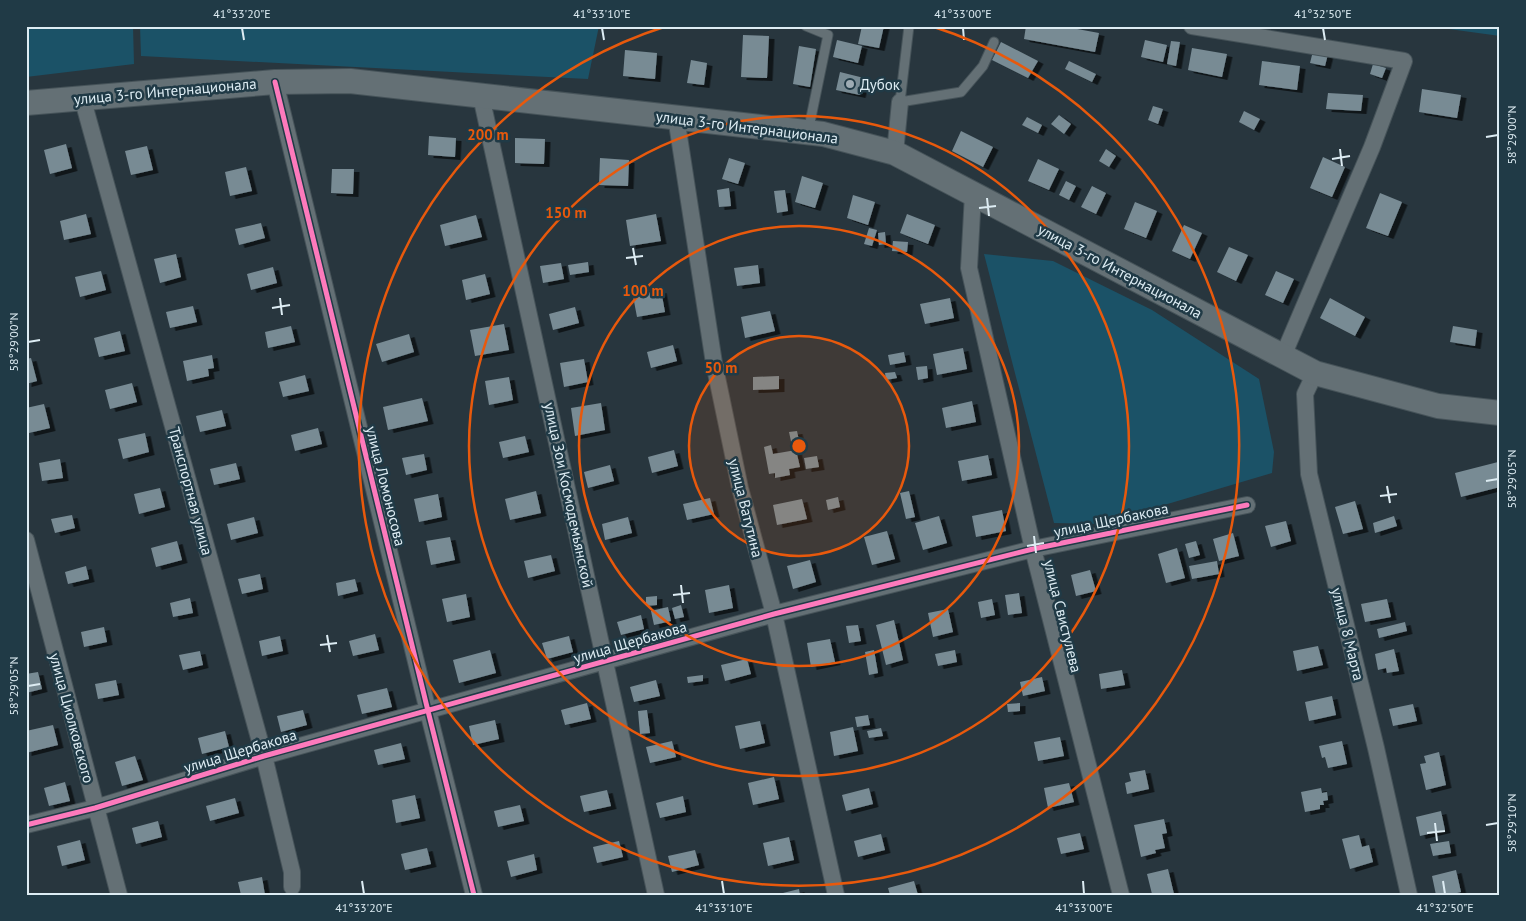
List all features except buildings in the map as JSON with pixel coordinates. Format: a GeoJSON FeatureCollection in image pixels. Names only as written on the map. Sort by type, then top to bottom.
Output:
{"type":"FeatureCollection","features":[{"type":"Feature","properties":{"kind":"main road","name":"улица 3-го Интернационала"},"geometry":{"type":"LineString","coordinates":[[26,102],[275,82],[350,81],[823,134],[895,153],[1315,373],[1438,406],[1500,413]]}},
{"type":"Feature","properties":{"kind":"street"},"geometry":{"type":"LineString","coordinates":[[1192,26],[1404,61],[1372,147],[1283,356]]}},
{"type":"Feature","properties":{"kind":"street","name":"улица Ломоносова"},"geometry":{"type":"LineString","coordinates":[[275,82],[474,895]]}},
{"type":"Feature","properties":{"kind":"street","name":"улица Зои Космодемьянской"},"geometry":{"type":"LineString","coordinates":[[481,96],[656,895]]}},
{"type":"Feature","properties":{"kind":"street","name":"Транспортная улица"},"geometry":{"type":"LineString","coordinates":[[82,97],[264,756],[292,872],[292,887]]}},
{"type":"Feature","properties":{"kind":"street"},"geometry":{"type":"LineString","coordinates":[[895,153],[900,102]]}},
{"type":"Feature","properties":{"kind":"street","name":"улица Ватутина"},"geometry":{"type":"LineString","coordinates":[[676,117],[714,363],[740,488],[774,614],[836,895]]}},
{"type":"Feature","properties":{"kind":"street","name":"улица Свистулева"},"geometry":{"type":"LineString","coordinates":[[973,194],[969,268],[1033,549],[1121,895]]}},
{"type":"Feature","properties":{"kind":"street","name":"улица 8 Марта"},"geometry":{"type":"LineString","coordinates":[[1315,373],[1305,394],[1309,474],[1376,748],[1409,895]]}},
{"type":"Feature","properties":{"kind":"street","name":"улица Щербакова"},"geometry":{"type":"LineString","coordinates":[[26,825],[95,808],[264,756],[774,614],[1033,549],[1247,505]]}},
{"type":"Feature","properties":{"kind":"street","name":"улица Циолковского"},"geometry":{"type":"LineString","coordinates":[[26,540],[119,895]]}},
{"type":"Feature","properties":{"kind":"lane"},"geometry":{"type":"LineString","coordinates":[[806,26],[828,35],[808,132]]}},
{"type":"Feature","properties":{"kind":"lane"},"geometry":{"type":"LineString","coordinates":[[909,26],[900,102],[961,92],[982,66],[994,42]]}},
{"type":"Feature","properties":{"kind":"shaded area"},"geometry":{"type":"Polygon","coordinates":[[[26,26],[133,26],[134,64],[26,77],[26,26]]]}},
{"type":"Feature","properties":{"kind":"shaded area"},"geometry":{"type":"Polygon","coordinates":[[[140,26],[599,26],[588,79],[141,56],[140,26]]]}},
{"type":"Feature","properties":{"kind":"shaded area"},"geometry":{"type":"Polygon","coordinates":[[[1427,26],[1500,26],[1500,36],[1427,26]]]}},
{"type":"Feature","properties":{"kind":"shaded area"},"geometry":{"type":"Polygon","coordinates":[[[984,254],[1053,261],[1152,310],[1259,379],[1274,452],[1272,473],[1100,524],[1054,523],[984,254]]]}},
{"type":"Feature","properties":{"kind":"cycle path"},"geometry":{"type":"LineString","coordinates":[[275,82],[474,895]]}},
{"type":"Feature","properties":{"kind":"cycle path"},"geometry":{"type":"LineString","coordinates":[[26,825],[95,808],[264,756],[774,614],[1033,549],[1247,505]]}},
{"type":"Feature","properties":{"kind":"place","name":"Дубок"},"geometry":{"type":"Point","coordinates":[850,84]}}]}
